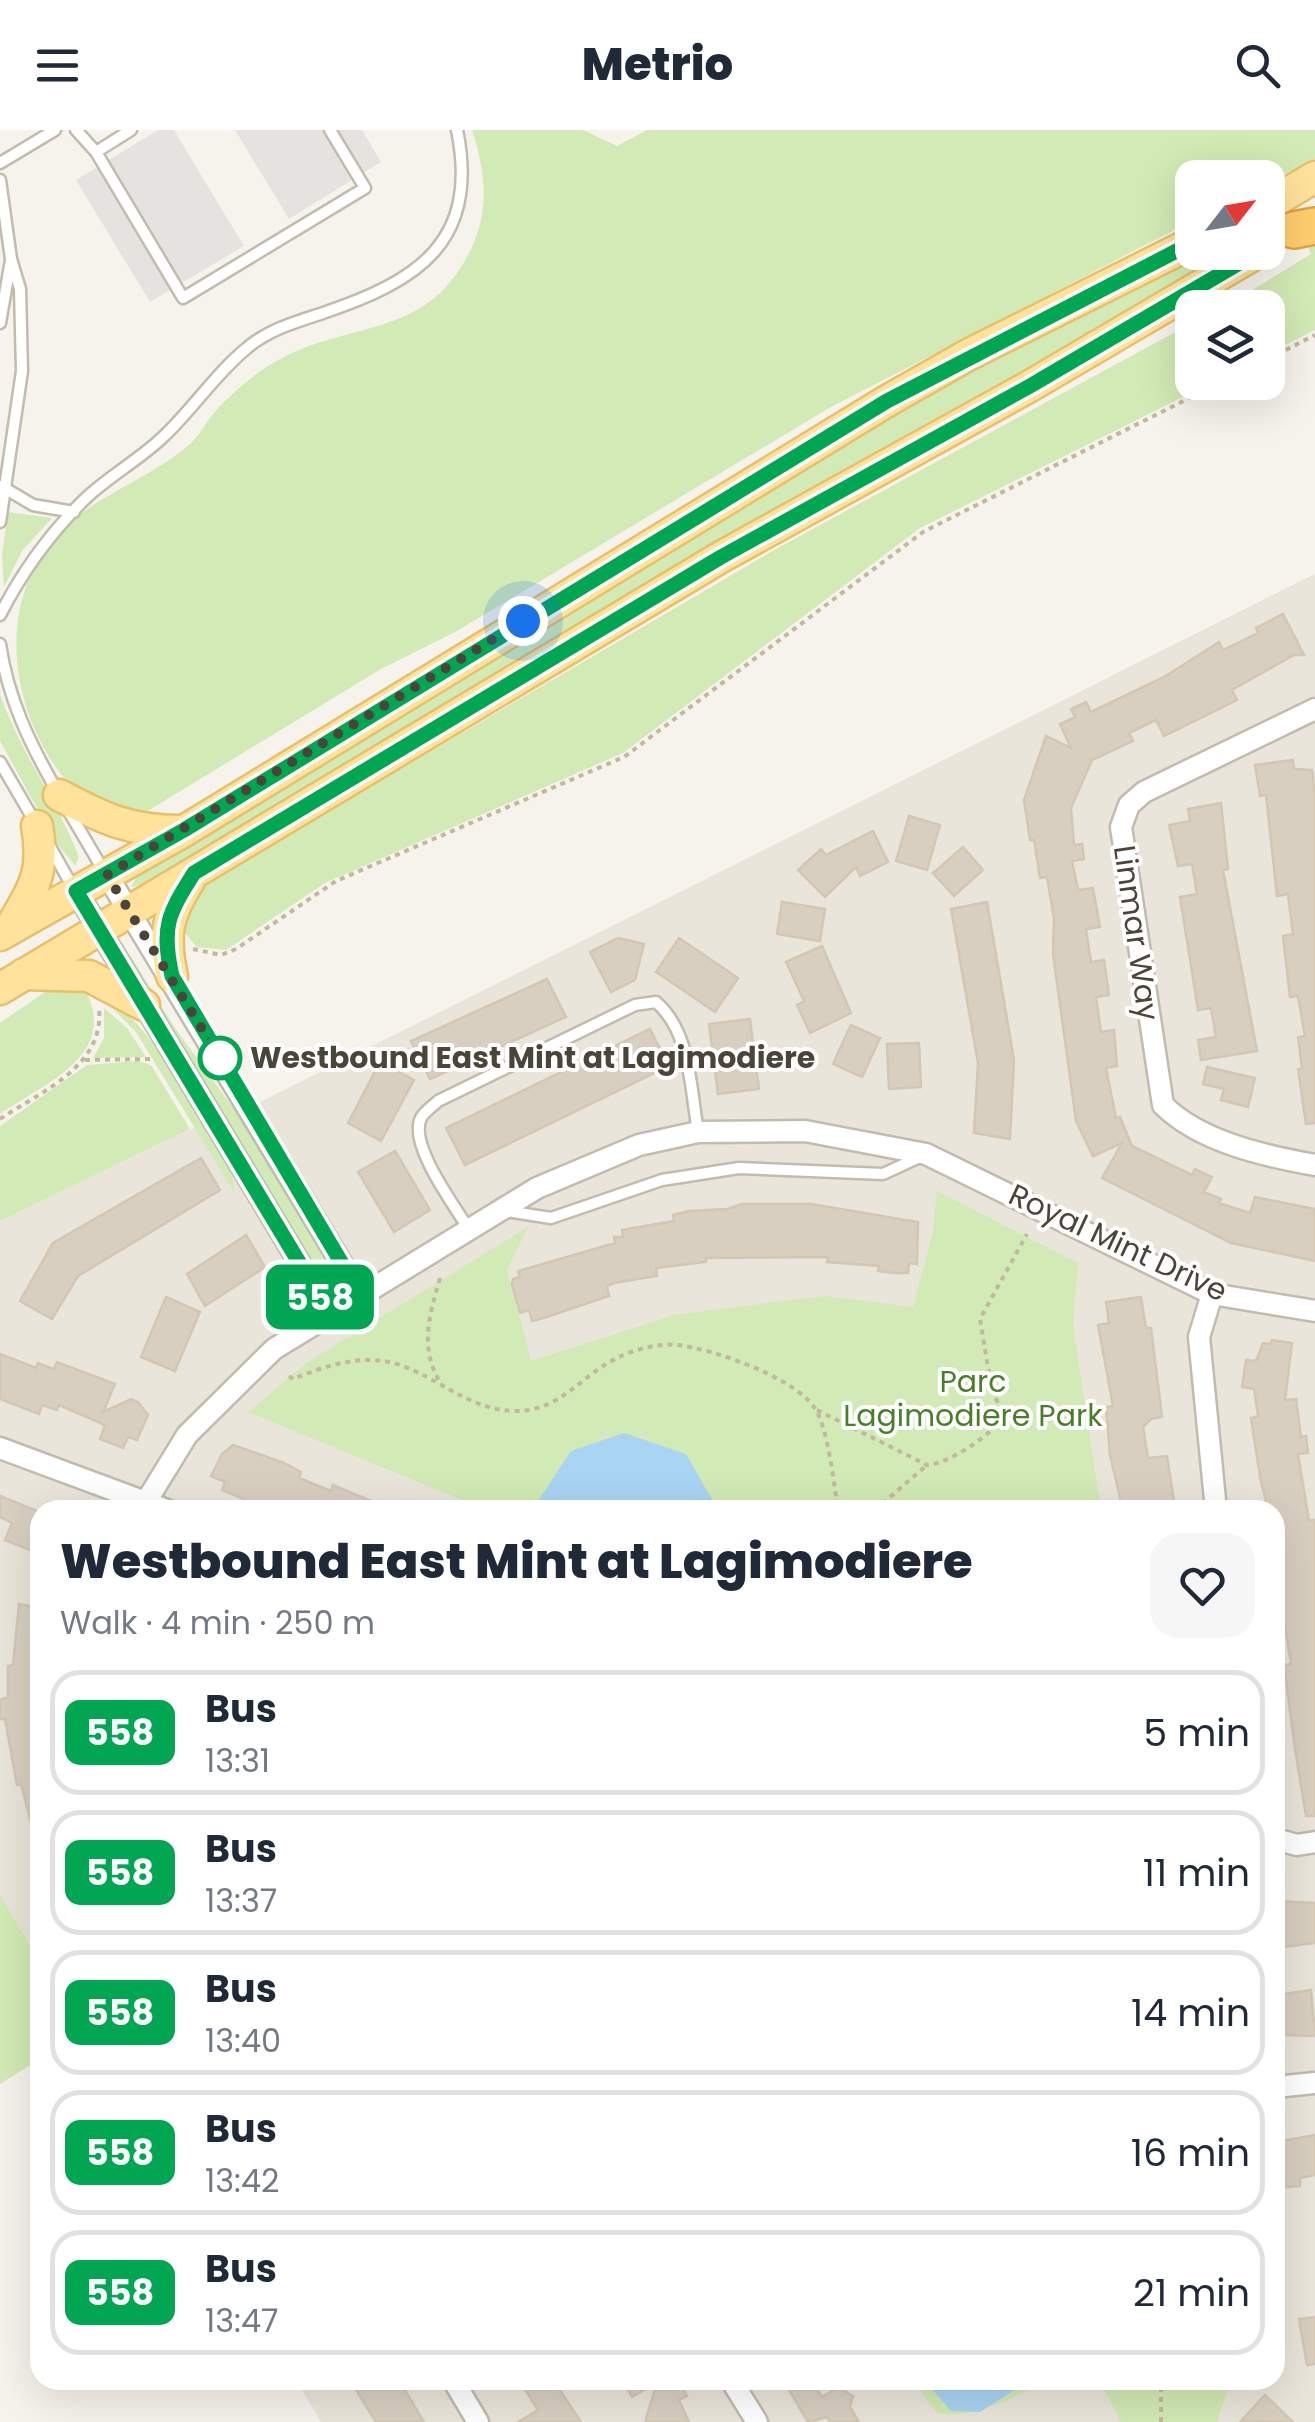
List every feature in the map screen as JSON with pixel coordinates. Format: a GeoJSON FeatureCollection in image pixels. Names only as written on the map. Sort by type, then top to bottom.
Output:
{"type":"FeatureCollection","features":[{"type":"Feature","properties":{"kind":"main road"},"geometry":{"type":"LineString","coordinates":[[1285,195],[1315,178]]}},
{"type":"Feature","properties":{"kind":"main road"},"geometry":{"type":"LineString","coordinates":[[4,933],[184,830],[887,401],[981,348],[1175,251]]}},
{"type":"Feature","properties":{"kind":"main road"},"geometry":{"type":"LineString","coordinates":[[12,982],[721,557],[1030,386],[1227,270]]}},
{"type":"Feature","properties":{"kind":"main road"},"geometry":{"type":"LineString","coordinates":[[59,795],[102,818],[140,831],[184,830]]}},
{"type":"Feature","properties":{"kind":"main road"},"geometry":{"type":"LineString","coordinates":[[4,933],[35,886],[43,860],[37,826]]}},
{"type":"Feature","properties":{"kind":"main road"},"geometry":{"type":"LineString","coordinates":[[172,976],[165,946],[170,909],[194,873]]}},
{"type":"Feature","properties":{"kind":"main road"},"geometry":{"type":"LineString","coordinates":[[12,982],[89,976],[144,1004]]}},
{"type":"Feature","properties":{"kind":"street","name":"Linmar Way"},"geometry":{"type":"LineString","coordinates":[[1315,709],[1144,792],[1129,805],[1121,827],[1163,1106],[1178,1120],[1266,1157],[1315,1165]]}},
{"type":"Feature","properties":{"kind":"street"},"geometry":{"type":"LineString","coordinates":[[107,875],[172,976],[360,1294]]}},
{"type":"Feature","properties":{"kind":"street"},"geometry":{"type":"LineString","coordinates":[[76,891],[329,1312]]}},
{"type":"Feature","properties":{"kind":"street","name":"Royal Mint Drive"},"geometry":{"type":"LineString","coordinates":[[145,1500],[187,1435],[234,1385],[274,1349],[329,1312],[468,1228],[585,1164],[639,1145],[698,1132],[805,1130],[926,1154],[1212,1294],[1315,1311]]}},
{"type":"Feature","properties":{"kind":"street"},"geometry":{"type":"LineString","coordinates":[[1212,1294],[1198,1337],[1215,1500]]}},
{"type":"Feature","properties":{"kind":"street"},"geometry":{"type":"LineString","coordinates":[[0,1448],[130,1500]]}},
{"type":"Feature","properties":{"kind":"street"},"geometry":{"type":"LineString","coordinates":[[1285,1841],[1315,1842]]}},
{"type":"Feature","properties":{"kind":"street"},"geometry":{"type":"LineString","coordinates":[[1285,2086],[1315,2083]]}},
{"type":"Feature","properties":{"kind":"street"},"geometry":{"type":"LineString","coordinates":[[459,2390],[478,2422]]}},
{"type":"Feature","properties":{"kind":"street"},"geometry":{"type":"LineString","coordinates":[[738,2390],[757,2422]]}},
{"type":"Feature","properties":{"kind":"lane"},"geometry":{"type":"LineString","coordinates":[[0,163],[55,130]]}},
{"type":"Feature","properties":{"kind":"lane"},"geometry":{"type":"LineString","coordinates":[[76,130],[96,152],[183,298],[365,188],[330,130]]}},
{"type":"Feature","properties":{"kind":"lane"},"geometry":{"type":"LineString","coordinates":[[96,152],[132,130]]}},
{"type":"Feature","properties":{"kind":"lane"},"geometry":{"type":"LineString","coordinates":[[0,615],[39,552],[74,512],[163,437],[249,346],[280,327],[390,288],[420,268],[448,236],[461,204],[464,172],[457,130]]}},
{"type":"Feature","properties":{"kind":"lane"},"geometry":{"type":"LineString","coordinates":[[0,180],[6,258],[0,323]]}},
{"type":"Feature","properties":{"kind":"lane"},"geometry":{"type":"LineString","coordinates":[[0,522],[22,370],[20,289],[6,258]]}},
{"type":"Feature","properties":{"kind":"lane"},"geometry":{"type":"LineString","coordinates":[[2,488],[33,505],[74,512]]}},
{"type":"Feature","properties":{"kind":"lane"},"geometry":{"type":"LineString","coordinates":[[0,644],[5,681],[28,740],[107,875]]}},
{"type":"Feature","properties":{"kind":"lane"},"geometry":{"type":"LineString","coordinates":[[0,762],[76,891]]}},
{"type":"Feature","properties":{"kind":"lane"},"geometry":{"type":"LineString","coordinates":[[468,1228],[425,1156],[417,1135],[421,1117],[438,1101],[635,1005],[656,1002],[676,1024],[698,1132]]}},
{"type":"Feature","properties":{"kind":"lane"},"geometry":{"type":"LineString","coordinates":[[500,1210],[551,1218],[662,1180],[739,1168],[883,1174],[926,1154]]}},
{"type":"Feature","properties":{"kind":"path"},"geometry":{"type":"LineString","coordinates":[[1285,350],[1315,335]]}},
{"type":"Feature","properties":{"kind":"path"},"geometry":{"type":"LineString","coordinates":[[185,947],[209,955],[236,950],[336,881],[624,757],[923,532],[1185,400]]}},
{"type":"Feature","properties":{"kind":"path"},"geometry":{"type":"LineString","coordinates":[[0,1120],[86,1060],[100,1030],[98,1001]]}},
{"type":"Feature","properties":{"kind":"path"},"geometry":{"type":"LineString","coordinates":[[86,1060],[150,1059]]}},
{"type":"Feature","properties":{"kind":"path"},"geometry":{"type":"LineString","coordinates":[[289,1376],[293,1379],[329,1364],[373,1360],[402,1365],[488,1409],[545,1408],[623,1355],[674,1344],[747,1366],[795,1388],[816,1408],[927,1465],[940,1464],[993,1434],[1003,1417],[992,1385],[980,1318],[1027,1234]]}},
{"type":"Feature","properties":{"kind":"path"},"geometry":{"type":"LineString","coordinates":[[440,1278],[428,1319],[426,1352],[444,1388]]}},
{"type":"Feature","properties":{"kind":"path"},"geometry":{"type":"LineString","coordinates":[[816,1408],[836,1500]]}},
{"type":"Feature","properties":{"kind":"path"},"geometry":{"type":"LineString","coordinates":[[887,1500],[927,1465]]}},
{"type":"Feature","properties":{"kind":"path"},"geometry":{"type":"LineString","coordinates":[[1161,2390],[1161,2422]]}},
{"type":"Feature","properties":{"kind":"shaded area"},"geometry":{"type":"Polygon","coordinates":[[[158,130],[174,130],[244,246],[150,302],[76,180],[158,130]]]}},
{"type":"Feature","properties":{"kind":"shaded area"},"geometry":{"type":"Polygon","coordinates":[[[235,130],[362,130],[381,162],[289,219],[235,130]]]}},
{"type":"Feature","properties":{"kind":"shaded area"},"geometry":{"type":"Polygon","coordinates":[[[1315,574],[1315,2422],[321,2422],[302,2390],[1285,2390],[1285,1500],[30,1500],[30,1944],[0,1895],[0,1221],[190,1129],[256,1104],[1315,574]]]}},
{"type":"Feature","properties":{"kind":"green space"},"geometry":{"type":"Polygon","coordinates":[[[472,130],[583,130],[617,146],[647,130],[1315,130],[1315,159],[1285,174],[1285,160],[1175,160],[1175,230],[829,408],[457,631],[381,669],[146,812],[118,813],[93,802],[71,785],[53,763],[25,704],[18,673],[19,611],[28,581],[43,553],[78,516],[190,444],[213,414],[263,370],[299,350],[383,324],[432,300],[454,278],[478,233],[483,204],[480,160],[472,130]]]}},
{"type":"Feature","properties":{"kind":"green space"},"geometry":{"type":"Polygon","coordinates":[[[1315,241],[1315,330],[1285,345],[1285,290],[1252,290],[1311,254],[1308,246],[1315,241]]]}},
{"type":"Feature","properties":{"kind":"green space"},"geometry":{"type":"Polygon","coordinates":[[[1175,266],[1175,270],[1194,270],[1107,328],[772,510],[146,885],[131,887],[137,876],[434,697],[509,643],[899,407],[1175,266]]]}},
{"type":"Feature","properties":{"kind":"green space"},"geometry":{"type":"Polygon","coordinates":[[[1175,332],[1177,400],[920,528],[623,753],[325,883],[226,950],[197,947],[179,926],[195,892],[218,876],[776,549],[1175,332]]]}},
{"type":"Feature","properties":{"kind":"green space"},"geometry":{"type":"Polygon","coordinates":[[[8,512],[52,518],[22,551],[4,587],[2,555],[8,512]]]}},
{"type":"Feature","properties":{"kind":"green space"},"geometry":{"type":"Polygon","coordinates":[[[0,694],[70,836],[79,857],[75,866],[55,841],[0,741],[0,694]]]}},
{"type":"Feature","properties":{"kind":"green space"},"geometry":{"type":"Polygon","coordinates":[[[122,942],[175,1028],[241,1119],[327,1262],[327,1275],[313,1267],[118,945],[122,942]]]}},
{"type":"Feature","properties":{"kind":"green space"},"geometry":{"type":"Polygon","coordinates":[[[83,986],[93,1010],[93,1030],[86,1048],[74,1064],[0,1114],[0,1023],[45,992],[83,986]]]}},
{"type":"Feature","properties":{"kind":"green space"},"geometry":{"type":"Polygon","coordinates":[[[91,987],[136,1023],[172,1070],[232,1174],[235,1194],[136,1032],[91,987]]]}},
{"type":"Feature","properties":{"kind":"green space"},"geometry":{"type":"Polygon","coordinates":[[[104,1008],[127,1028],[146,1057],[93,1058],[104,1038],[104,1008]]]}},
{"type":"Feature","properties":{"kind":"green space"},"geometry":{"type":"Polygon","coordinates":[[[138,1061],[151,1065],[190,1129],[0,1221],[0,1126],[87,1065],[138,1061]]]}},
{"type":"Feature","properties":{"kind":"green space","name":"Parc Lagimodiere Park"},"geometry":{"type":"Polygon","coordinates":[[[937,1191],[1078,1263],[1073,1325],[1099,1500],[462,1500],[248,1412],[306,1363],[528,1227],[507,1270],[531,1361],[674,1315],[824,1296],[913,1307],[933,1231],[937,1191]]]}},
{"type":"Feature","properties":{"kind":"green space"},"geometry":{"type":"Polygon","coordinates":[[[0,1895],[30,1944],[30,2065],[0,2084],[0,1895]]]}},
{"type":"Feature","properties":{"kind":"green space"},"geometry":{"type":"Polygon","coordinates":[[[921,2390],[1028,2390],[993,2406],[964,2413],[937,2412],[921,2390]]]}},
{"type":"Feature","properties":{"kind":"green space"},"geometry":{"type":"Polygon","coordinates":[[[1104,2390],[1228,2390],[1217,2422],[1121,2422],[1104,2390]]]}},
{"type":"Feature","properties":{"kind":"water"},"geometry":{"type":"Polygon","coordinates":[[[624,1433],[686,1454],[712,1500],[539,1500],[571,1451],[624,1433]]]}},
{"type":"Feature","properties":{"kind":"water"},"geometry":{"type":"Polygon","coordinates":[[[933,2390],[1014,2390],[980,2412],[951,2411],[933,2390]]]}},
{"type":"Feature","properties":{"kind":"building"},"geometry":{"type":"Polygon","coordinates":[[[1283,614],[1304,655],[1294,655],[1232,690],[1237,700],[1217,710],[1164,736],[1156,720],[1129,733],[1133,741],[1092,760],[1071,808],[1074,845],[1082,844],[1084,859],[1072,861],[1078,890],[1093,888],[1100,927],[1086,929],[1091,962],[1104,960],[1109,995],[1096,997],[1101,1032],[1114,1030],[1117,1066],[1106,1068],[1116,1118],[1120,1117],[1132,1146],[1192,1175],[1195,1169],[1212,1177],[1204,1192],[1221,1199],[1219,1203],[1250,1213],[1255,1197],[1315,1209],[1315,1261],[1231,1243],[1102,1178],[1122,1143],[1093,1156],[1076,1121],[1053,954],[1054,918],[1047,877],[1040,878],[1034,840],[1030,840],[1024,800],[1046,736],[1071,748],[1060,724],[1075,717],[1071,709],[1086,702],[1091,712],[1164,677],[1219,642],[1223,650],[1258,633],[1256,628],[1283,614]]]}},
{"type":"Feature","properties":{"kind":"building"},"geometry":{"type":"Polygon","coordinates":[[[1293,760],[1294,769],[1312,770],[1315,794],[1315,1123],[1306,1124],[1298,1069],[1302,1068],[1298,1037],[1305,1036],[1298,996],[1290,997],[1283,936],[1293,934],[1288,894],[1277,896],[1266,795],[1260,796],[1255,765],[1293,760]]]}},
{"type":"Feature","properties":{"kind":"building"},"geometry":{"type":"Polygon","coordinates":[[[1221,803],[1228,869],[1223,870],[1257,1051],[1201,1060],[1198,1040],[1216,1037],[1211,1008],[1198,1010],[1180,897],[1197,894],[1192,864],[1178,866],[1169,825],[1190,821],[1188,809],[1221,803]]]}},
{"type":"Feature","properties":{"kind":"building"},"geometry":{"type":"Polygon","coordinates":[[[909,816],[940,825],[927,870],[896,861],[909,816]]]}},
{"type":"Feature","properties":{"kind":"building"},"geometry":{"type":"Polygon","coordinates":[[[873,831],[888,862],[860,876],[856,867],[825,897],[798,870],[821,849],[826,855],[873,831]]]}},
{"type":"Feature","properties":{"kind":"building"},"geometry":{"type":"Polygon","coordinates":[[[963,847],[983,870],[954,896],[933,873],[963,847]]]}},
{"type":"Feature","properties":{"kind":"building"},"geometry":{"type":"Polygon","coordinates":[[[782,902],[825,909],[820,941],[777,934],[782,902]]]}},
{"type":"Feature","properties":{"kind":"building"},"geometry":{"type":"Polygon","coordinates":[[[987,902],[1014,1060],[1010,1139],[974,1133],[978,1063],[951,909],[987,902]]]}},
{"type":"Feature","properties":{"kind":"building"},"geometry":{"type":"Polygon","coordinates":[[[618,938],[644,944],[635,980],[611,992],[590,952],[618,938]]]}},
{"type":"Feature","properties":{"kind":"building"},"geometry":{"type":"Polygon","coordinates":[[[679,938],[738,978],[715,1012],[656,972],[679,938]]]}},
{"type":"Feature","properties":{"kind":"building"},"geometry":{"type":"Polygon","coordinates":[[[822,946],[851,1013],[810,1033],[797,1005],[804,1001],[786,962],[822,946]]]}},
{"type":"Feature","properties":{"kind":"building"},"geometry":{"type":"Polygon","coordinates":[[[547,979],[566,1017],[430,1079],[411,1041],[547,979]]]}},
{"type":"Feature","properties":{"kind":"building"},"geometry":{"type":"Polygon","coordinates":[[[750,1019],[759,1089],[718,1094],[709,1024],[750,1019]]]}},
{"type":"Feature","properties":{"kind":"building"},"geometry":{"type":"Polygon","coordinates":[[[851,1025],[880,1038],[862,1077],[833,1064],[851,1025]]]}},
{"type":"Feature","properties":{"kind":"building"},"geometry":{"type":"Polygon","coordinates":[[[650,1029],[669,1066],[465,1165],[446,1128],[650,1029]]]}},
{"type":"Feature","properties":{"kind":"building"},"geometry":{"type":"Polygon","coordinates":[[[919,1043],[921,1087],[889,1089],[887,1044],[919,1043]]]}},
{"type":"Feature","properties":{"kind":"building"},"geometry":{"type":"Polygon","coordinates":[[[380,1062],[414,1080],[381,1141],[348,1123],[380,1062]]]}},
{"type":"Feature","properties":{"kind":"building"},"geometry":{"type":"Polygon","coordinates":[[[1207,1067],[1255,1078],[1248,1107],[1221,1100],[1224,1089],[1203,1084],[1207,1067]]]}},
{"type":"Feature","properties":{"kind":"building"},"geometry":{"type":"Polygon","coordinates":[[[395,1151],[430,1210],[394,1232],[358,1172],[395,1151]]]}},
{"type":"Feature","properties":{"kind":"building"},"geometry":{"type":"Polygon","coordinates":[[[201,1158],[220,1190],[78,1276],[52,1319],[20,1301],[53,1243],[201,1158]]]}},
{"type":"Feature","properties":{"kind":"building"},"geometry":{"type":"Polygon","coordinates":[[[742,1204],[811,1204],[918,1222],[917,1264],[909,1263],[908,1273],[893,1273],[878,1271],[879,1266],[827,1262],[828,1257],[706,1258],[706,1262],[656,1268],[657,1276],[614,1283],[607,1286],[609,1296],[547,1317],[532,1321],[529,1310],[520,1313],[512,1285],[513,1279],[520,1277],[518,1271],[615,1243],[614,1237],[623,1237],[622,1230],[674,1221],[673,1215],[689,1211],[742,1204]]]}},
{"type":"Feature","properties":{"kind":"building"},"geometry":{"type":"Polygon","coordinates":[[[246,1235],[265,1267],[205,1306],[187,1274],[246,1235]]]}},
{"type":"Feature","properties":{"kind":"building"},"geometry":{"type":"Polygon","coordinates":[[[166,1297],[200,1312],[175,1371],[141,1357],[166,1297]]]}},
{"type":"Feature","properties":{"kind":"building"},"geometry":{"type":"Polygon","coordinates":[[[1141,1297],[1146,1328],[1151,1328],[1162,1417],[1151,1419],[1143,1427],[1148,1458],[1167,1456],[1174,1500],[1121,1500],[1110,1455],[1106,1407],[1113,1406],[1098,1325],[1109,1323],[1106,1302],[1141,1297]]]}},
{"type":"Feature","properties":{"kind":"building"},"geometry":{"type":"Polygon","coordinates":[[[1272,1340],[1292,1343],[1285,1400],[1296,1399],[1301,1437],[1306,1436],[1308,1453],[1298,1454],[1309,1521],[1315,1520],[1315,1816],[1306,1816],[1285,1673],[1285,1665],[1291,1664],[1285,1626],[1285,1500],[1266,1500],[1251,1418],[1258,1416],[1254,1389],[1242,1387],[1246,1360],[1256,1361],[1263,1343],[1271,1344],[1272,1340]]]}},
{"type":"Feature","properties":{"kind":"building"},"geometry":{"type":"Polygon","coordinates":[[[0,1354],[36,1368],[38,1363],[54,1369],[57,1362],[115,1384],[103,1412],[131,1399],[138,1402],[148,1415],[137,1440],[128,1437],[123,1448],[100,1439],[105,1425],[59,1405],[57,1410],[42,1405],[39,1414],[0,1399],[0,1354]]]}},
{"type":"Feature","properties":{"kind":"building"},"geometry":{"type":"Polygon","coordinates":[[[233,1445],[284,1463],[301,1472],[299,1478],[331,1491],[333,1485],[368,1500],[246,1500],[222,1490],[225,1482],[211,1476],[222,1454],[233,1445]]]}},
{"type":"Feature","properties":{"kind":"building"},"geometry":{"type":"Polygon","coordinates":[[[0,1496],[30,1508],[30,1550],[5,1540],[12,1523],[0,1517],[0,1496]]]}},
{"type":"Feature","properties":{"kind":"building"},"geometry":{"type":"Polygon","coordinates":[[[19,1604],[30,1606],[30,1819],[21,1784],[17,1785],[5,1719],[0,1719],[0,1700],[8,1697],[8,1666],[13,1665],[19,1604]]]}},
{"type":"Feature","properties":{"kind":"building"},"geometry":{"type":"Polygon","coordinates":[[[1285,1902],[1315,1903],[1315,1943],[1285,1947],[1285,1902]]]}},
{"type":"Feature","properties":{"kind":"building"},"geometry":{"type":"Polygon","coordinates":[[[1311,1990],[1315,2036],[1285,2035],[1285,1994],[1311,1990]]]}},
{"type":"Feature","properties":{"kind":"building"},"geometry":{"type":"Polygon","coordinates":[[[1315,2135],[1315,2175],[1300,2178],[1300,2186],[1285,2187],[1285,2140],[1315,2135]]]}},
{"type":"Feature","properties":{"kind":"building"},"geometry":{"type":"Polygon","coordinates":[[[1315,2317],[1315,2364],[1307,2365],[1299,2319],[1315,2317]]]}},
{"type":"Feature","properties":{"kind":"building"},"geometry":{"type":"Polygon","coordinates":[[[356,2390],[405,2390],[424,2422],[376,2422],[356,2390]]]}},
{"type":"Feature","properties":{"kind":"building"},"geometry":{"type":"Polygon","coordinates":[[[525,2390],[560,2390],[581,2422],[518,2422],[538,2410],[525,2390]]]}},
{"type":"Feature","properties":{"kind":"building"},"geometry":{"type":"Polygon","coordinates":[[[655,2390],[684,2390],[687,2396],[679,2400],[689,2422],[645,2422],[655,2390]]]}},
{"type":"Feature","properties":{"kind":"building"},"geometry":{"type":"Polygon","coordinates":[[[789,2390],[817,2390],[822,2397],[833,2390],[843,2390],[853,2396],[850,2407],[859,2422],[830,2422],[827,2417],[808,2422],[789,2390]]]}},
{"type":"Feature","properties":{"kind":"building"},"geometry":{"type":"Polygon","coordinates":[[[1265,2395],[1293,2422],[1240,2422],[1265,2395]]]}},
{"type":"Feature","properties":{"kind":"bus line","name":"558"},"geometry":{"type":"LineString","coordinates":[[1175,252],[968,355],[887,401],[184,830],[76,891],[329,1312],[360,1294],[172,976],[165,946],[170,909],[194,873],[721,557],[1030,386],[1228,270]]}},
{"type":"Feature","properties":{"kind":"place","name":"Westbound East Mint at Lagimodiere"},"geometry":{"type":"Point","coordinates":[220,1058]}},
{"type":"Feature","properties":{"kind":"route"},"geometry":{"type":"LineString","coordinates":[[220,1058],[107,875],[523,621]]}}]}
